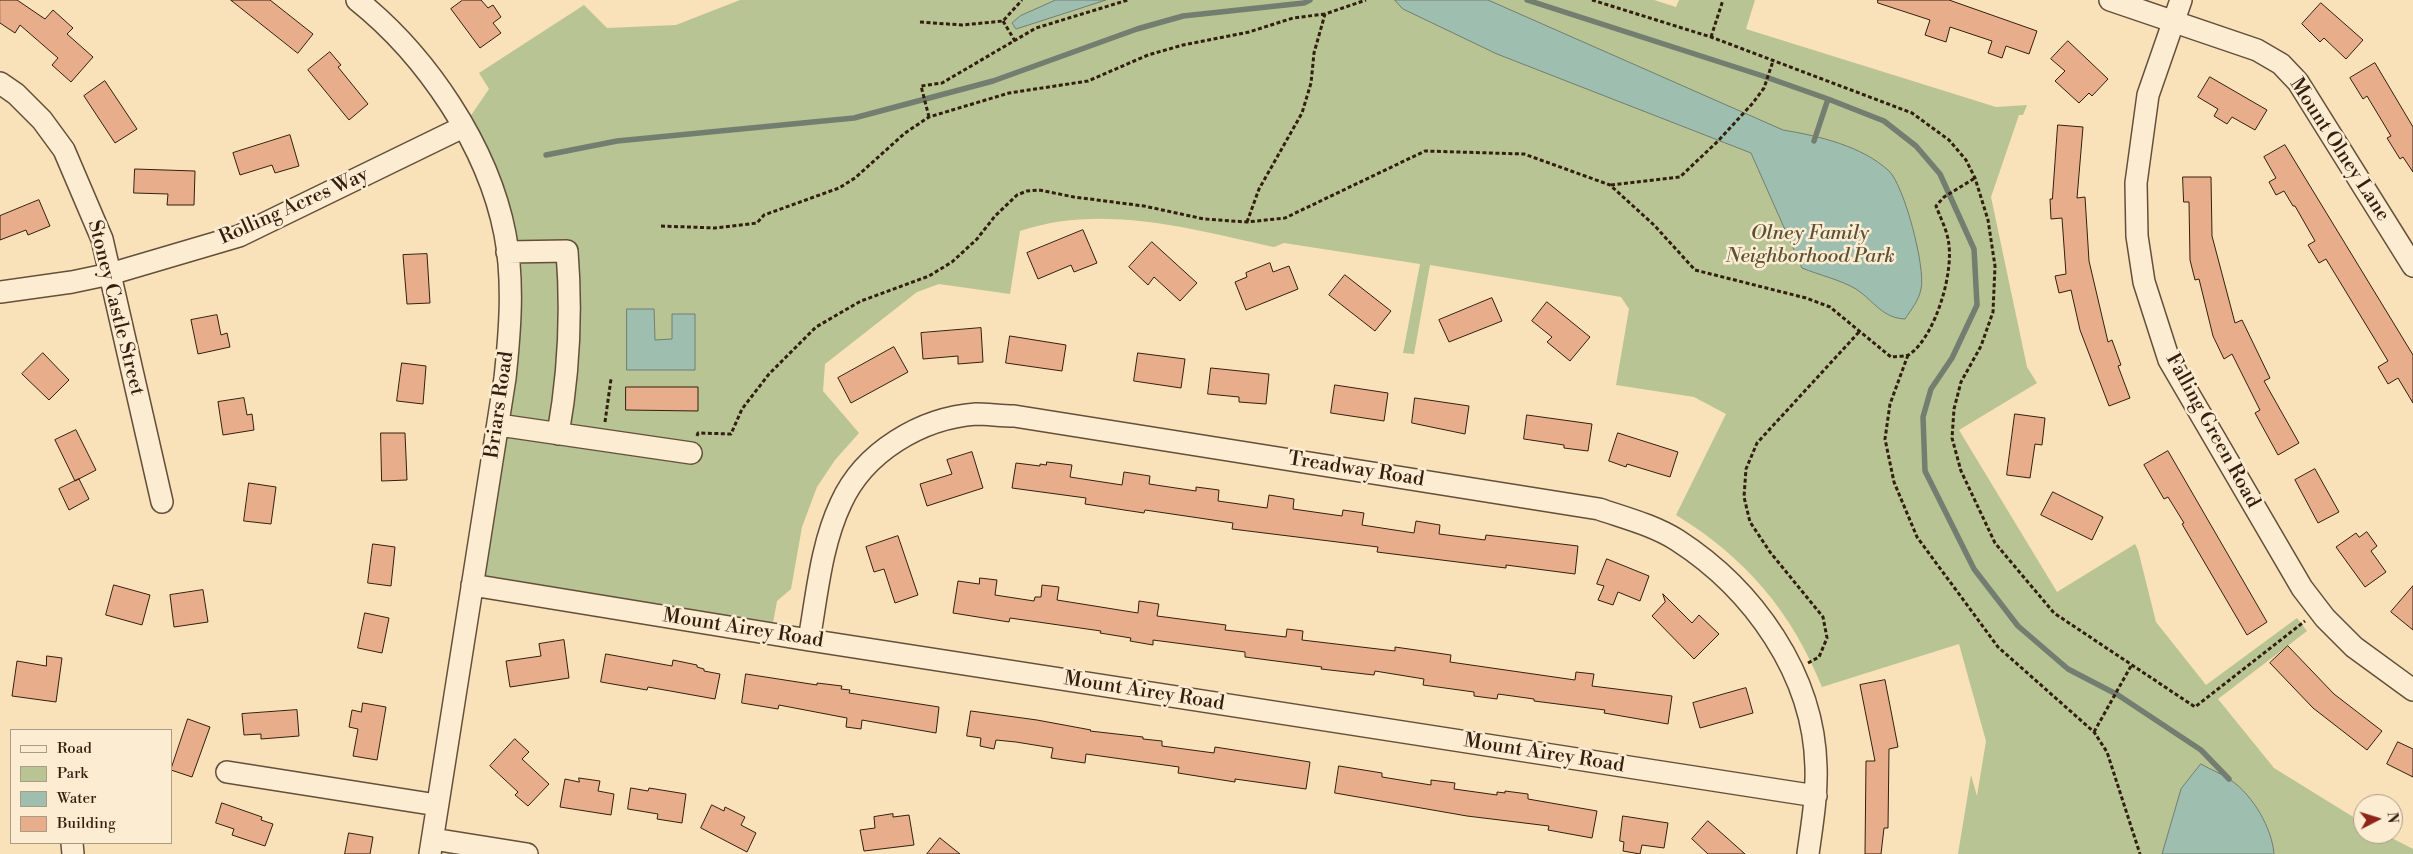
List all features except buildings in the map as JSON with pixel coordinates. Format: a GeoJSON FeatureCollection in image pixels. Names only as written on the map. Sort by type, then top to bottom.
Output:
{"type":"FeatureCollection","features":[{"type":"Feature","properties":{"kind":"street","name":"Briars Road"},"geometry":{"type":"LineString","coordinates":[[357,0],[382,20],[429,73],[463,128],[483,164],[497,203],[507,252],[510,337],[499,425],[431,846]]}},
{"type":"Feature","properties":{"kind":"street","name":"Mount Olney Lane"},"geometry":{"type":"LineString","coordinates":[[2110,0],[2257,50],[2281,64],[2298,82],[2413,266]]}},
{"type":"Feature","properties":{"kind":"street","name":"Falling Green Road"},"geometry":{"type":"LineString","coordinates":[[2181,0],[2148,95],[2136,183],[2137,236],[2144,282],[2169,360],[2302,588],[2319,610],[2354,648],[2413,690]]}},
{"type":"Feature","properties":{"kind":"street","name":"Stoney Castle Street"},"geometry":{"type":"LineString","coordinates":[[0,83],[16,94],[42,120],[64,150],[102,239],[162,502]]}},
{"type":"Feature","properties":{"kind":"street","name":"Rolling Acres Way"},"geometry":{"type":"LineString","coordinates":[[0,292],[72,282],[110,274],[239,236],[463,128]]}},
{"type":"Feature","properties":{"kind":"street"},"geometry":{"type":"LineString","coordinates":[[507,252],[567,251],[570,290],[568,371],[558,434]]}},
{"type":"Feature","properties":{"kind":"street","name":"Treadway Road"},"geometry":{"type":"LineString","coordinates":[[809,640],[823,560],[840,503],[852,482],[867,464],[902,437],[954,418],[976,414],[1014,416],[1599,509],[1649,526],[1676,540],[1721,573],[1762,618],[1784,653],[1801,691],[1811,729],[1816,766],[1816,796],[1808,854]]}},
{"type":"Feature","properties":{"kind":"street"},"geometry":{"type":"LineString","coordinates":[[499,425],[691,453]]}},
{"type":"Feature","properties":{"kind":"street","name":"Mount Airey Road"},"geometry":{"type":"LineString","coordinates":[[472,585],[809,640],[1816,796]]}},
{"type":"Feature","properties":{"kind":"street"},"geometry":{"type":"LineString","coordinates":[[228,772],[437,805]]}},
{"type":"Feature","properties":{"kind":"street"},"geometry":{"type":"LineString","coordinates":[[431,846],[527,854]]}},
{"type":"Feature","properties":{"kind":"path"},"geometry":{"type":"LineString","coordinates":[[920,22],[962,25],[1003,21],[1022,0]]}},
{"type":"Feature","properties":{"kind":"path"},"geometry":{"type":"LineString","coordinates":[[929,117],[921,86],[942,83],[1036,28],[1128,0]]}},
{"type":"Feature","properties":{"kind":"path"},"geometry":{"type":"LineString","coordinates":[[661,226],[715,228],[757,223],[764,215],[770,212],[840,188],[855,178],[905,133],[929,117],[1010,93],[1088,81],[1148,55],[1183,45],[1249,32],[1293,18],[1325,14],[1366,0]]}},
{"type":"Feature","properties":{"kind":"path"},"geometry":{"type":"LineString","coordinates":[[1592,0],[1711,37],[1912,113],[1950,140],[1966,160],[1975,178],[1988,220],[1995,266],[1993,312],[1982,346],[1961,382],[1954,409],[1952,438],[1961,471],[1996,543],[2054,613],[2131,666],[2195,706],[2319,610]]}},
{"type":"Feature","properties":{"kind":"path"},"geometry":{"type":"LineString","coordinates":[[1711,37],[1723,0]]}},
{"type":"Feature","properties":{"kind":"path"},"geometry":{"type":"LineString","coordinates":[[1247,222],[1259,189],[1302,113],[1311,83],[1314,53],[1325,14]]}},
{"type":"Feature","properties":{"kind":"path"},"geometry":{"type":"LineString","coordinates":[[1003,21],[1015,41]]}},
{"type":"Feature","properties":{"kind":"path"},"geometry":{"type":"LineString","coordinates":[[1610,185],[1680,176],[1718,141],[1752,104],[1764,88],[1773,61]]}},
{"type":"Feature","properties":{"kind":"path"},"geometry":{"type":"LineString","coordinates":[[691,453],[698,433],[731,434],[742,409],[769,374],[816,327],[861,301],[929,276],[952,262],[977,239],[995,216],[1017,195],[1039,190],[1074,198],[1144,206],[1204,219],[1247,222],[1285,218],[1425,151],[1524,154],[1610,185],[1654,225],[1695,270],[1814,300],[1830,307],[1891,357],[1908,355]]}},
{"type":"Feature","properties":{"kind":"path"},"geometry":{"type":"LineString","coordinates":[[1975,178],[1944,198],[1936,206],[1948,240],[1949,257],[1940,312],[1922,342],[1908,355],[1890,404],[1885,439],[1894,482],[1917,537],[1998,647],[2094,732],[2106,752],[2140,854]]}},
{"type":"Feature","properties":{"kind":"path"},"geometry":{"type":"LineString","coordinates":[[1793,672],[1819,657],[1827,638],[1823,617],[1770,552],[1750,522],[1744,497],[1746,469],[1757,443],[1859,332]]}},
{"type":"Feature","properties":{"kind":"path"},"geometry":{"type":"LineString","coordinates":[[611,379],[605,423],[615,424]]}},
{"type":"Feature","properties":{"kind":"path"},"geometry":{"type":"LineString","coordinates":[[2094,732],[2131,666]]}},
{"type":"Feature","properties":{"kind":"green space","name":"Olney Family Neighborhood Park"},"geometry":{"type":"Polygon","coordinates":[[[740,0],[1654,0],[1676,7],[1679,0],[1755,0],[1746,29],[1996,107],[2027,105],[2023,115],[2019,115],[1991,197],[2027,367],[2037,383],[1959,430],[2057,592],[2135,544],[2156,622],[2206,685],[2297,618],[2307,631],[2218,699],[2274,768],[2353,817],[2353,844],[2403,844],[2413,849],[2413,854],[1958,854],[1971,775],[1977,796],[1986,741],[1959,644],[1822,687],[1796,634],[1764,589],[1724,549],[1676,515],[1726,414],[1694,397],[1616,385],[1629,309],[1621,297],[1430,265],[1414,354],[1403,353],[1420,264],[1284,243],[1274,247],[1211,233],[1147,222],[1083,219],[1051,223],[1020,231],[1010,294],[939,284],[917,292],[825,364],[823,391],[859,433],[835,460],[817,487],[802,527],[791,589],[777,601],[771,634],[472,585],[499,425],[507,252],[463,127],[489,89],[479,73],[584,5],[607,28],[676,25],[740,0]]]}},
{"type":"Feature","properties":{"kind":"water"},"geometry":{"type":"Polygon","coordinates":[[[1056,0],[1106,0],[1016,29],[1012,23],[1020,16],[1056,0]]]}},
{"type":"Feature","properties":{"kind":"water"},"geometry":{"type":"Polygon","coordinates":[[[1395,0],[1488,0],[1783,130],[1839,143],[1878,162],[1895,179],[1907,209],[1917,246],[1922,278],[1920,293],[1914,305],[1905,319],[1890,316],[1856,289],[1837,280],[1802,268],[1751,153],[1497,54],[1403,9],[1395,0]]]}},
{"type":"Feature","properties":{"kind":"water"},"geometry":{"type":"Polygon","coordinates":[[[627,309],[654,309],[655,340],[672,339],[672,314],[695,314],[695,370],[627,370],[627,309]]]}},
{"type":"Feature","properties":{"kind":"water"},"geometry":{"type":"Polygon","coordinates":[[[2201,764],[2240,787],[2247,795],[2265,823],[2270,834],[2274,854],[2162,854],[2181,789],[2201,764]]]}},
{"type":"Feature","properties":{"kind":"waterway"},"geometry":{"type":"LineString","coordinates":[[546,155],[617,141],[854,118],[993,81],[1137,29],[1183,16],[1304,3],[1310,0]]}},
{"type":"Feature","properties":{"kind":"waterway"},"geometry":{"type":"LineString","coordinates":[[1527,0],[1763,76],[1828,99],[1884,121],[1916,146],[1940,174],[1974,249],[1977,305],[1952,358],[1931,389],[1923,417],[1925,471],[1974,569],[2018,626],[2068,669],[2118,695],[2201,750],[2229,779]]}},
{"type":"Feature","properties":{"kind":"waterway"},"geometry":{"type":"LineString","coordinates":[[1814,141],[1828,99]]}}]}
